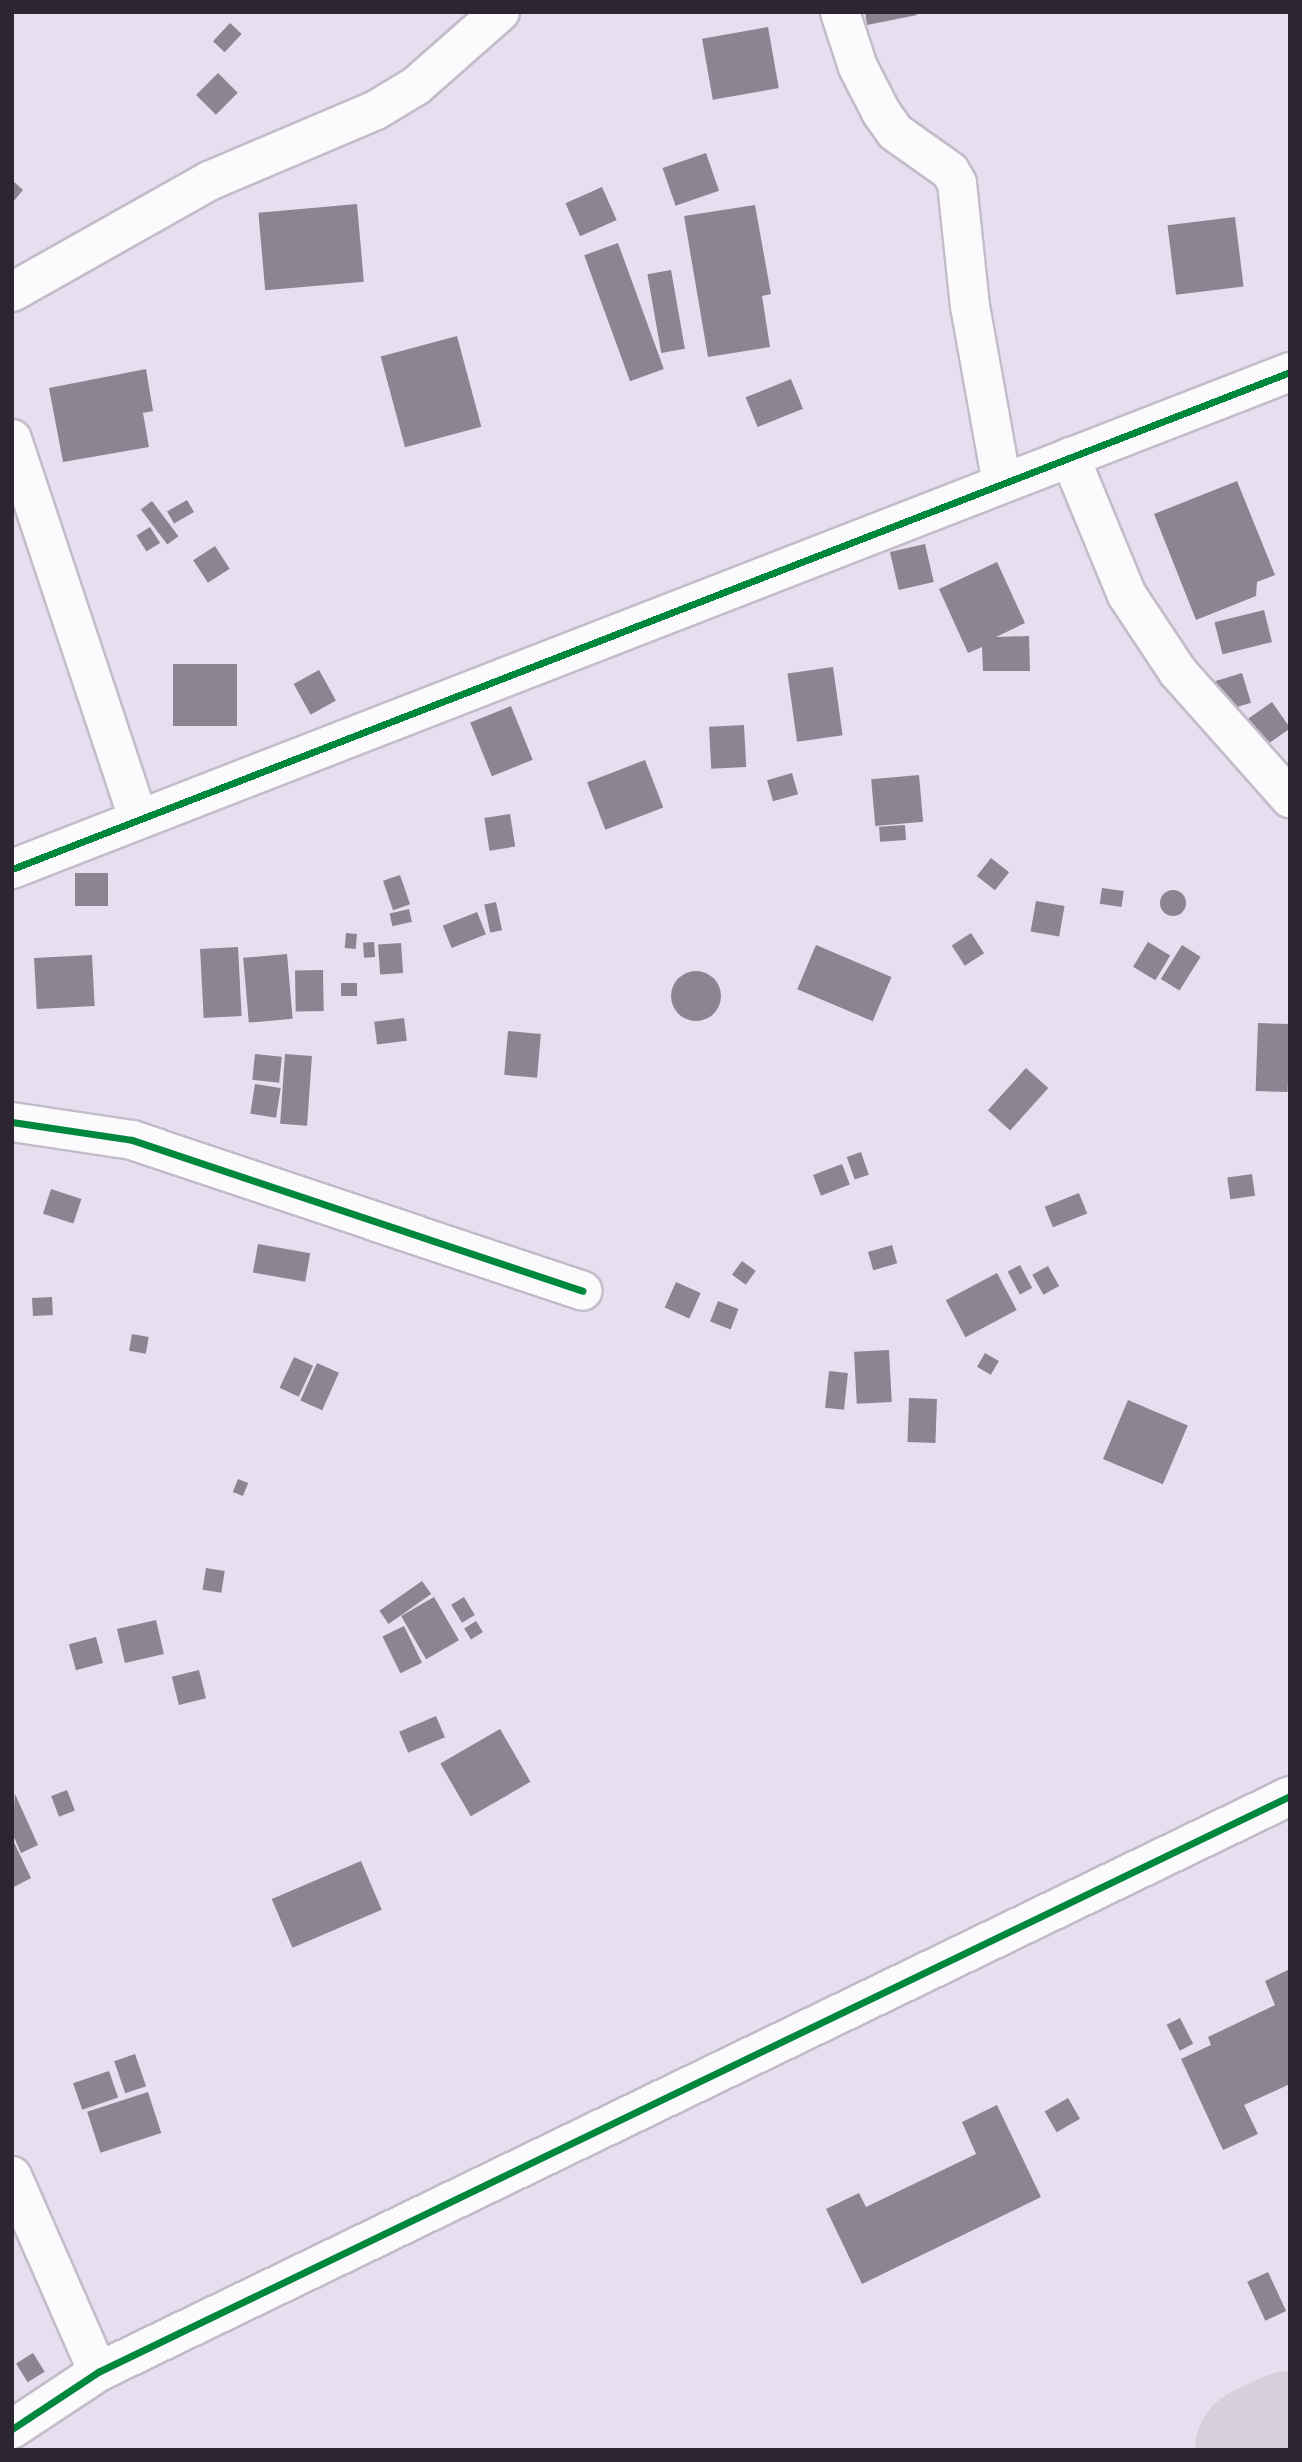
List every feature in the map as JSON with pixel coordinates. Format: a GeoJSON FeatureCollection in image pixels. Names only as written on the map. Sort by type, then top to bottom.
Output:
{"type":"FeatureCollection","features":[{"type":"Feature","properties":{"kind":"street"},"geometry":{"type":"LineString","coordinates":[[12,292],[209,181],[376,110],[416,86],[500,12]]}},
{"type":"Feature","properties":{"kind":"street"},"geometry":{"type":"LineString","coordinates":[[840,12],[858,67],[881,112],[895,132],[950,172],[957,183],[970,306],[1002,483]]}},
{"type":"Feature","properties":{"kind":"street"},"geometry":{"type":"LineString","coordinates":[[12,869],[138,817],[1290,372]]}},
{"type":"Feature","properties":{"kind":"street"},"geometry":{"type":"LineString","coordinates":[[12,439],[138,817]]}},
{"type":"Feature","properties":{"kind":"street"},"geometry":{"type":"LineString","coordinates":[[1070,457],[1127,595],[1178,673],[1290,797]]}},
{"type":"Feature","properties":{"kind":"street"},"geometry":{"type":"LineString","coordinates":[[12,1122],[132,1140],[582,1291]]}},
{"type":"Feature","properties":{"kind":"street"},"geometry":{"type":"LineString","coordinates":[[12,2429],[98,2372],[1290,1796]]}},
{"type":"Feature","properties":{"kind":"street"},"geometry":{"type":"LineString","coordinates":[[12,2176],[98,2372]]}},
{"type":"Feature","properties":{"kind":"building"},"geometry":{"type":"Polygon","coordinates":[[[865,12],[916,12],[917,15],[867,25],[865,12]]]}},
{"type":"Feature","properties":{"kind":"building"},"geometry":{"type":"Polygon","coordinates":[[[230,23],[242,34],[225,52],[213,41],[230,23]]]}},
{"type":"Feature","properties":{"kind":"building"},"geometry":{"type":"Polygon","coordinates":[[[768,27],[779,88],[713,100],[702,39],[768,27]]]}},
{"type":"Feature","properties":{"kind":"building"},"geometry":{"type":"Polygon","coordinates":[[[218,73],[238,93],[216,115],[196,95],[218,73]]]}},
{"type":"Feature","properties":{"kind":"building"},"geometry":{"type":"Polygon","coordinates":[[[706,153],[719,191],[676,206],[663,168],[706,153]]]}},
{"type":"Feature","properties":{"kind":"building"},"geometry":{"type":"Polygon","coordinates":[[[12,180],[23,190],[12,203],[12,180]]]}},
{"type":"Feature","properties":{"kind":"building"},"geometry":{"type":"Polygon","coordinates":[[[602,187],[617,220],[580,236],[565,203],[602,187]]]}},
{"type":"Feature","properties":{"kind":"building"},"geometry":{"type":"Polygon","coordinates":[[[357,204],[364,282],[265,290],[258,213],[357,204]]]}},
{"type":"Feature","properties":{"kind":"building"},"geometry":{"type":"Polygon","coordinates":[[[755,205],[771,294],[762,296],[770,347],[708,357],[684,216],[755,205]]]}},
{"type":"Feature","properties":{"kind":"building"},"geometry":{"type":"Polygon","coordinates":[[[1235,217],[1244,286],[1176,295],[1168,225],[1235,217]]]}},
{"type":"Feature","properties":{"kind":"building"},"geometry":{"type":"Polygon","coordinates":[[[618,243],[664,369],[630,381],[584,255],[618,243]]]}},
{"type":"Feature","properties":{"kind":"building"},"geometry":{"type":"Polygon","coordinates":[[[671,270],[685,349],[661,353],[647,274],[671,270]]]}},
{"type":"Feature","properties":{"kind":"building"},"geometry":{"type":"Polygon","coordinates":[[[457,336],[481,427],[405,447],[381,356],[457,336]]]}},
{"type":"Feature","properties":{"kind":"building"},"geometry":{"type":"Polygon","coordinates":[[[146,369],[153,411],[143,413],[149,447],[63,462],[49,388],[146,369]]]}},
{"type":"Feature","properties":{"kind":"building"},"geometry":{"type":"Polygon","coordinates":[[[791,379],[803,409],[758,427],[746,397],[791,379]]]}},
{"type":"Feature","properties":{"kind":"building"},"geometry":{"type":"Polygon","coordinates":[[[1237,481],[1275,575],[1257,582],[1256,596],[1196,620],[1154,514],[1237,481]]]}},
{"type":"Feature","properties":{"kind":"building"},"geometry":{"type":"Polygon","coordinates":[[[187,500],[194,512],[174,524],[167,512],[187,500]]]}},
{"type":"Feature","properties":{"kind":"building"},"geometry":{"type":"Polygon","coordinates":[[[152,501],[178,536],[167,545],[141,509],[152,501]]]}},
{"type":"Feature","properties":{"kind":"building"},"geometry":{"type":"Polygon","coordinates":[[[150,527],[160,543],[146,552],[136,535],[150,527]]]}},
{"type":"Feature","properties":{"kind":"building"},"geometry":{"type":"Polygon","coordinates":[[[925,544],[934,582],[899,590],[890,552],[925,544]]]}},
{"type":"Feature","properties":{"kind":"building"},"geometry":{"type":"Polygon","coordinates":[[[215,546],[230,569],[208,583],[193,560],[215,546]]]}},
{"type":"Feature","properties":{"kind":"building"},"geometry":{"type":"Polygon","coordinates":[[[997,562],[1025,623],[996,637],[1029,636],[1030,671],[983,671],[982,647],[968,653],[939,589],[997,562]]]}},
{"type":"Feature","properties":{"kind":"building"},"geometry":{"type":"Polygon","coordinates":[[[1264,610],[1272,642],[1222,654],[1215,622],[1264,610]]]}},
{"type":"Feature","properties":{"kind":"building"},"geometry":{"type":"Polygon","coordinates":[[[173,664],[237,664],[237,726],[173,726],[173,664]]]}},
{"type":"Feature","properties":{"kind":"building"},"geometry":{"type":"Polygon","coordinates":[[[833,667],[843,735],[797,742],[787,673],[833,667]]]}},
{"type":"Feature","properties":{"kind":"building"},"geometry":{"type":"Polygon","coordinates":[[[319,670],[336,701],[311,715],[294,684],[319,670]]]}},
{"type":"Feature","properties":{"kind":"building"},"geometry":{"type":"Polygon","coordinates":[[[1242,673],[1251,703],[1216,713],[1207,684],[1242,673]]]}},
{"type":"Feature","properties":{"kind":"building"},"geometry":{"type":"Polygon","coordinates":[[[1272,702],[1290,728],[1263,748],[1244,722],[1272,702]]]}},
{"type":"Feature","properties":{"kind":"building"},"geometry":{"type":"Polygon","coordinates":[[[511,706],[533,760],[492,776],[470,722],[511,706]]]}},
{"type":"Feature","properties":{"kind":"building"},"geometry":{"type":"Polygon","coordinates":[[[744,725],[746,767],[711,769],[709,727],[744,725]]]}},
{"type":"Feature","properties":{"kind":"building"},"geometry":{"type":"Polygon","coordinates":[[[645,760],[663,808],[605,830],[587,782],[645,760]]]}},
{"type":"Feature","properties":{"kind":"building"},"geometry":{"type":"Polygon","coordinates":[[[792,773],[798,794],[773,801],[767,780],[792,773]]]}},
{"type":"Feature","properties":{"kind":"building"},"geometry":{"type":"Polygon","coordinates":[[[919,775],[923,822],[875,826],[871,779],[919,775]]]}},
{"type":"Feature","properties":{"kind":"building"},"geometry":{"type":"Polygon","coordinates":[[[510,814],[515,847],[489,851],[484,818],[510,814]]]}},
{"type":"Feature","properties":{"kind":"building"},"geometry":{"type":"Polygon","coordinates":[[[905,825],[906,840],[880,842],[879,827],[905,825]]]}},
{"type":"Feature","properties":{"kind":"building"},"geometry":{"type":"Polygon","coordinates":[[[991,858],[1009,872],[995,890],[977,876],[991,858]]]}},
{"type":"Feature","properties":{"kind":"building"},"geometry":{"type":"Polygon","coordinates":[[[75,873],[108,873],[108,906],[75,906],[75,873]]]}},
{"type":"Feature","properties":{"kind":"building"},"geometry":{"type":"Polygon","coordinates":[[[400,875],[410,904],[393,910],[383,881],[400,875]]]}},
{"type":"Feature","properties":{"kind":"building"},"geometry":{"type":"Polygon","coordinates":[[[1102,888],[1124,891],[1122,907],[1100,904],[1102,888]]]}},
{"type":"Feature","properties":{"kind":"building"},"geometry":{"type":"Polygon","coordinates":[[[1173,890],[1182,894],[1186,903],[1182,912],[1173,916],[1164,912],[1160,903],[1164,894],[1173,890]]]}},
{"type":"Feature","properties":{"kind":"building"},"geometry":{"type":"Polygon","coordinates":[[[1036,901],[1065,906],[1059,937],[1031,932],[1036,901]]]}},
{"type":"Feature","properties":{"kind":"building"},"geometry":{"type":"Polygon","coordinates":[[[496,902],[502,930],[490,933],[484,904],[496,902]]]}},
{"type":"Feature","properties":{"kind":"building"},"geometry":{"type":"Polygon","coordinates":[[[409,909],[412,922],[392,926],[390,913],[409,909]]]}},
{"type":"Feature","properties":{"kind":"building"},"geometry":{"type":"Polygon","coordinates":[[[477,912],[486,934],[452,948],[443,926],[477,912]]]}},
{"type":"Feature","properties":{"kind":"building"},"geometry":{"type":"Polygon","coordinates":[[[346,933],[357,934],[356,949],[345,948],[346,933]]]}},
{"type":"Feature","properties":{"kind":"building"},"geometry":{"type":"Polygon","coordinates":[[[971,933],[984,953],[965,966],[952,946],[971,933]]]}},
{"type":"Feature","properties":{"kind":"building"},"geometry":{"type":"Polygon","coordinates":[[[374,942],[375,957],[364,958],[363,943],[374,942]]]}},
{"type":"Feature","properties":{"kind":"building"},"geometry":{"type":"Polygon","coordinates":[[[1148,942],[1170,955],[1155,980],[1133,967],[1148,942]]]}},
{"type":"Feature","properties":{"kind":"building"},"geometry":{"type":"Polygon","coordinates":[[[401,943],[403,973],[380,975],[378,945],[401,943]]]}},
{"type":"Feature","properties":{"kind":"building"},"geometry":{"type":"Polygon","coordinates":[[[816,945],[891,977],[873,1021],[797,989],[816,945]]]}},
{"type":"Feature","properties":{"kind":"building"},"geometry":{"type":"Polygon","coordinates":[[[1182,945],[1201,957],[1179,991],[1161,979],[1182,945]]]}},
{"type":"Feature","properties":{"kind":"building"},"geometry":{"type":"Polygon","coordinates":[[[238,947],[242,1016],[204,1018],[200,949],[238,947]]]}},
{"type":"Feature","properties":{"kind":"building"},"geometry":{"type":"Polygon","coordinates":[[[287,954],[293,1019],[249,1023],[243,958],[287,954]]]}},
{"type":"Feature","properties":{"kind":"building"},"geometry":{"type":"Polygon","coordinates":[[[92,955],[95,1006],[37,1009],[34,958],[92,955]]]}},
{"type":"Feature","properties":{"kind":"building"},"geometry":{"type":"Polygon","coordinates":[[[295,970],[323,970],[324,1011],[296,1011],[295,970]]]}},
{"type":"Feature","properties":{"kind":"building"},"geometry":{"type":"Polygon","coordinates":[[[696,971],[714,978],[721,996],[714,1014],[696,1021],[678,1014],[671,996],[678,978],[696,971]]]}},
{"type":"Feature","properties":{"kind":"building"},"geometry":{"type":"Polygon","coordinates":[[[341,983],[357,983],[357,996],[341,996],[341,983]]]}},
{"type":"Feature","properties":{"kind":"building"},"geometry":{"type":"Polygon","coordinates":[[[404,1018],[407,1041],[377,1044],[374,1022],[404,1018]]]}},
{"type":"Feature","properties":{"kind":"building"},"geometry":{"type":"Polygon","coordinates":[[[1258,1023],[1290,1024],[1288,1092],[1256,1091],[1258,1023]]]}},
{"type":"Feature","properties":{"kind":"building"},"geometry":{"type":"Polygon","coordinates":[[[508,1031],[541,1034],[537,1078],[504,1075],[508,1031]]]}},
{"type":"Feature","properties":{"kind":"building"},"geometry":{"type":"Polygon","coordinates":[[[255,1054],[282,1057],[279,1083],[252,1080],[255,1054]]]}},
{"type":"Feature","properties":{"kind":"building"},"geometry":{"type":"Polygon","coordinates":[[[285,1054],[312,1056],[307,1126],[280,1124],[285,1054]]]}},
{"type":"Feature","properties":{"kind":"building"},"geometry":{"type":"Polygon","coordinates":[[[1026,1068],[1048,1088],[1010,1130],[988,1110],[1026,1068]]]}},
{"type":"Feature","properties":{"kind":"building"},"geometry":{"type":"Polygon","coordinates":[[[255,1084],[281,1088],[276,1118],[250,1114],[255,1084]]]}},
{"type":"Feature","properties":{"kind":"building"},"geometry":{"type":"Polygon","coordinates":[[[861,1152],[869,1175],[855,1180],[847,1157],[861,1152]]]}},
{"type":"Feature","properties":{"kind":"building"},"geometry":{"type":"Polygon","coordinates":[[[842,1164],[850,1185],[821,1196],[813,1175],[842,1164]]]}},
{"type":"Feature","properties":{"kind":"building"},"geometry":{"type":"Polygon","coordinates":[[[1252,1174],[1255,1196],[1230,1199],[1227,1177],[1252,1174]]]}},
{"type":"Feature","properties":{"kind":"building"},"geometry":{"type":"Polygon","coordinates":[[[51,1189],[81,1199],[73,1224],[43,1214],[51,1189]]]}},
{"type":"Feature","properties":{"kind":"building"},"geometry":{"type":"Polygon","coordinates":[[[1079,1193],[1087,1213],[1053,1227],[1045,1207],[1079,1193]]]}},
{"type":"Feature","properties":{"kind":"building"},"geometry":{"type":"Polygon","coordinates":[[[258,1244],[310,1253],[305,1282],[253,1273],[258,1244]]]}},
{"type":"Feature","properties":{"kind":"building"},"geometry":{"type":"Polygon","coordinates":[[[892,1245],[897,1263],[873,1270],[868,1252],[892,1245]]]}},
{"type":"Feature","properties":{"kind":"building"},"geometry":{"type":"Polygon","coordinates":[[[742,1261],[756,1271],[746,1285],[732,1275],[742,1261]]]}},
{"type":"Feature","properties":{"kind":"building"},"geometry":{"type":"Polygon","coordinates":[[[1020,1265],[1032,1288],[1020,1295],[1008,1272],[1020,1265]]]}},
{"type":"Feature","properties":{"kind":"building"},"geometry":{"type":"Polygon","coordinates":[[[1048,1266],[1059,1286],[1043,1295],[1032,1275],[1048,1266]]]}},
{"type":"Feature","properties":{"kind":"building"},"geometry":{"type":"Polygon","coordinates":[[[997,1273],[1017,1310],[966,1337],[946,1300],[997,1273]]]}},
{"type":"Feature","properties":{"kind":"building"},"geometry":{"type":"Polygon","coordinates":[[[676,1282],[701,1293],[689,1319],[665,1308],[676,1282]]]}},
{"type":"Feature","properties":{"kind":"building"},"geometry":{"type":"Polygon","coordinates":[[[52,1297],[53,1315],[33,1316],[32,1298],[52,1297]]]}},
{"type":"Feature","properties":{"kind":"building"},"geometry":{"type":"Polygon","coordinates":[[[718,1301],[739,1309],[731,1329],[710,1322],[718,1301]]]}},
{"type":"Feature","properties":{"kind":"building"},"geometry":{"type":"Polygon","coordinates":[[[132,1334],[149,1337],[146,1354],[129,1351],[132,1334]]]}},
{"type":"Feature","properties":{"kind":"building"},"geometry":{"type":"Polygon","coordinates":[[[889,1350],[892,1402],[857,1404],[854,1352],[889,1350]]]}},
{"type":"Feature","properties":{"kind":"building"},"geometry":{"type":"Polygon","coordinates":[[[985,1353],[999,1361],[991,1375],[977,1367],[985,1353]]]}},
{"type":"Feature","properties":{"kind":"building"},"geometry":{"type":"Polygon","coordinates":[[[294,1357],[313,1366],[299,1397],[280,1388],[294,1357]]]}},
{"type":"Feature","properties":{"kind":"building"},"geometry":{"type":"Polygon","coordinates":[[[317,1363],[339,1373],[322,1410],[300,1400],[317,1363]]]}},
{"type":"Feature","properties":{"kind":"building"},"geometry":{"type":"Polygon","coordinates":[[[829,1371],[848,1373],[844,1410],[825,1408],[829,1371]]]}},
{"type":"Feature","properties":{"kind":"building"},"geometry":{"type":"Polygon","coordinates":[[[909,1398],[937,1399],[935,1443],[907,1442],[909,1398]]]}},
{"type":"Feature","properties":{"kind":"building"},"geometry":{"type":"Polygon","coordinates":[[[1128,1400],[1188,1425],[1163,1484],[1103,1459],[1128,1400]]]}},
{"type":"Feature","properties":{"kind":"building"},"geometry":{"type":"Polygon","coordinates":[[[238,1479],[248,1483],[243,1496],[233,1492],[238,1479]]]}},
{"type":"Feature","properties":{"kind":"building"},"geometry":{"type":"Polygon","coordinates":[[[206,1568],[225,1571],[221,1593],[203,1590],[206,1568]]]}},
{"type":"Feature","properties":{"kind":"building"},"geometry":{"type":"Polygon","coordinates":[[[422,1581],[431,1594],[389,1624],[379,1611],[422,1581]]]}},
{"type":"Feature","properties":{"kind":"building"},"geometry":{"type":"Polygon","coordinates":[[[434,1597],[459,1640],[426,1659],[401,1616],[434,1597]]]}},
{"type":"Feature","properties":{"kind":"building"},"geometry":{"type":"Polygon","coordinates":[[[464,1597],[475,1615],[462,1623],[451,1605],[464,1597]]]}},
{"type":"Feature","properties":{"kind":"building"},"geometry":{"type":"Polygon","coordinates":[[[156,1620],[164,1654],[125,1663],[117,1629],[156,1620]]]}},
{"type":"Feature","properties":{"kind":"building"},"geometry":{"type":"Polygon","coordinates":[[[476,1621],[483,1632],[471,1639],[464,1628],[476,1621]]]}},
{"type":"Feature","properties":{"kind":"building"},"geometry":{"type":"Polygon","coordinates":[[[404,1626],[422,1663],[400,1673],[382,1637],[404,1626]]]}},
{"type":"Feature","properties":{"kind":"building"},"geometry":{"type":"Polygon","coordinates":[[[96,1637],[103,1663],[76,1670],[69,1644],[96,1637]]]}},
{"type":"Feature","properties":{"kind":"building"},"geometry":{"type":"Polygon","coordinates":[[[199,1670],[206,1698],[179,1705],[172,1677],[199,1670]]]}},
{"type":"Feature","properties":{"kind":"building"},"geometry":{"type":"Polygon","coordinates":[[[436,1716],[445,1737],[408,1753],[399,1732],[436,1716]]]}},
{"type":"Feature","properties":{"kind":"building"},"geometry":{"type":"Polygon","coordinates":[[[500,1729],[530,1782],[471,1816],[440,1763],[500,1729]]]}},
{"type":"Feature","properties":{"kind":"building"},"geometry":{"type":"Polygon","coordinates":[[[67,1790],[75,1811],[59,1817],[51,1796],[67,1790]]]}},
{"type":"Feature","properties":{"kind":"building"},"geometry":{"type":"Polygon","coordinates":[[[15,1794],[38,1845],[21,1853],[12,1833],[15,1794]]]}},
{"type":"Feature","properties":{"kind":"building"},"geometry":{"type":"Polygon","coordinates":[[[12,1838],[31,1878],[12,1888],[12,1838]]]}},
{"type":"Feature","properties":{"kind":"building"},"geometry":{"type":"Polygon","coordinates":[[[361,1861],[382,1910],[292,1948],[272,1899],[361,1861]]]}},
{"type":"Feature","properties":{"kind":"building"},"geometry":{"type":"Polygon","coordinates":[[[1290,1969],[1290,2084],[1244,2105],[1258,2134],[1223,2150],[1181,2059],[1211,2045],[1208,2037],[1275,2005],[1265,1981],[1290,1969]]]}},
{"type":"Feature","properties":{"kind":"building"},"geometry":{"type":"Polygon","coordinates":[[[1180,2018],[1193,2044],[1180,2051],[1167,2025],[1180,2018]]]}},
{"type":"Feature","properties":{"kind":"building"},"geometry":{"type":"Polygon","coordinates":[[[135,2054],[146,2086],[125,2093],[114,2061],[135,2054]]]}},
{"type":"Feature","properties":{"kind":"building"},"geometry":{"type":"Polygon","coordinates":[[[109,2071],[118,2097],[82,2110],[73,2083],[109,2071]]]}},
{"type":"Feature","properties":{"kind":"building"},"geometry":{"type":"Polygon","coordinates":[[[148,2092],[161,2133],[100,2153],[87,2112],[148,2092]]]}},
{"type":"Feature","properties":{"kind":"building"},"geometry":{"type":"Polygon","coordinates":[[[1068,2098],[1080,2119],[1057,2132],[1045,2112],[1068,2098]]]}},
{"type":"Feature","properties":{"kind":"building"},"geometry":{"type":"Polygon","coordinates":[[[997,2105],[1041,2197],[862,2284],[826,2209],[859,2193],[866,2207],[976,2154],[962,2122],[997,2105]]]}},
{"type":"Feature","properties":{"kind":"building"},"geometry":{"type":"Polygon","coordinates":[[[1268,2272],[1286,2311],[1265,2321],[1247,2282],[1268,2272]]]}},
{"type":"Feature","properties":{"kind":"building"},"geometry":{"type":"Polygon","coordinates":[[[33,2353],[45,2372],[28,2382],[16,2364],[33,2353]]]}},
{"type":"Feature","properties":{"kind":"taxiway"},"geometry":{"type":"LineString","coordinates":[[1260,2450],[1290,2436]]}},
{"type":"Feature","properties":{"kind":"cycle path"},"geometry":{"type":"LineString","coordinates":[[12,869],[1290,372]]}},
{"type":"Feature","properties":{"kind":"cycle path"},"geometry":{"type":"LineString","coordinates":[[12,1122],[132,1140],[582,1291]]}},
{"type":"Feature","properties":{"kind":"cycle path"},"geometry":{"type":"LineString","coordinates":[[12,2429],[98,2372],[1290,1796]]}}]}
